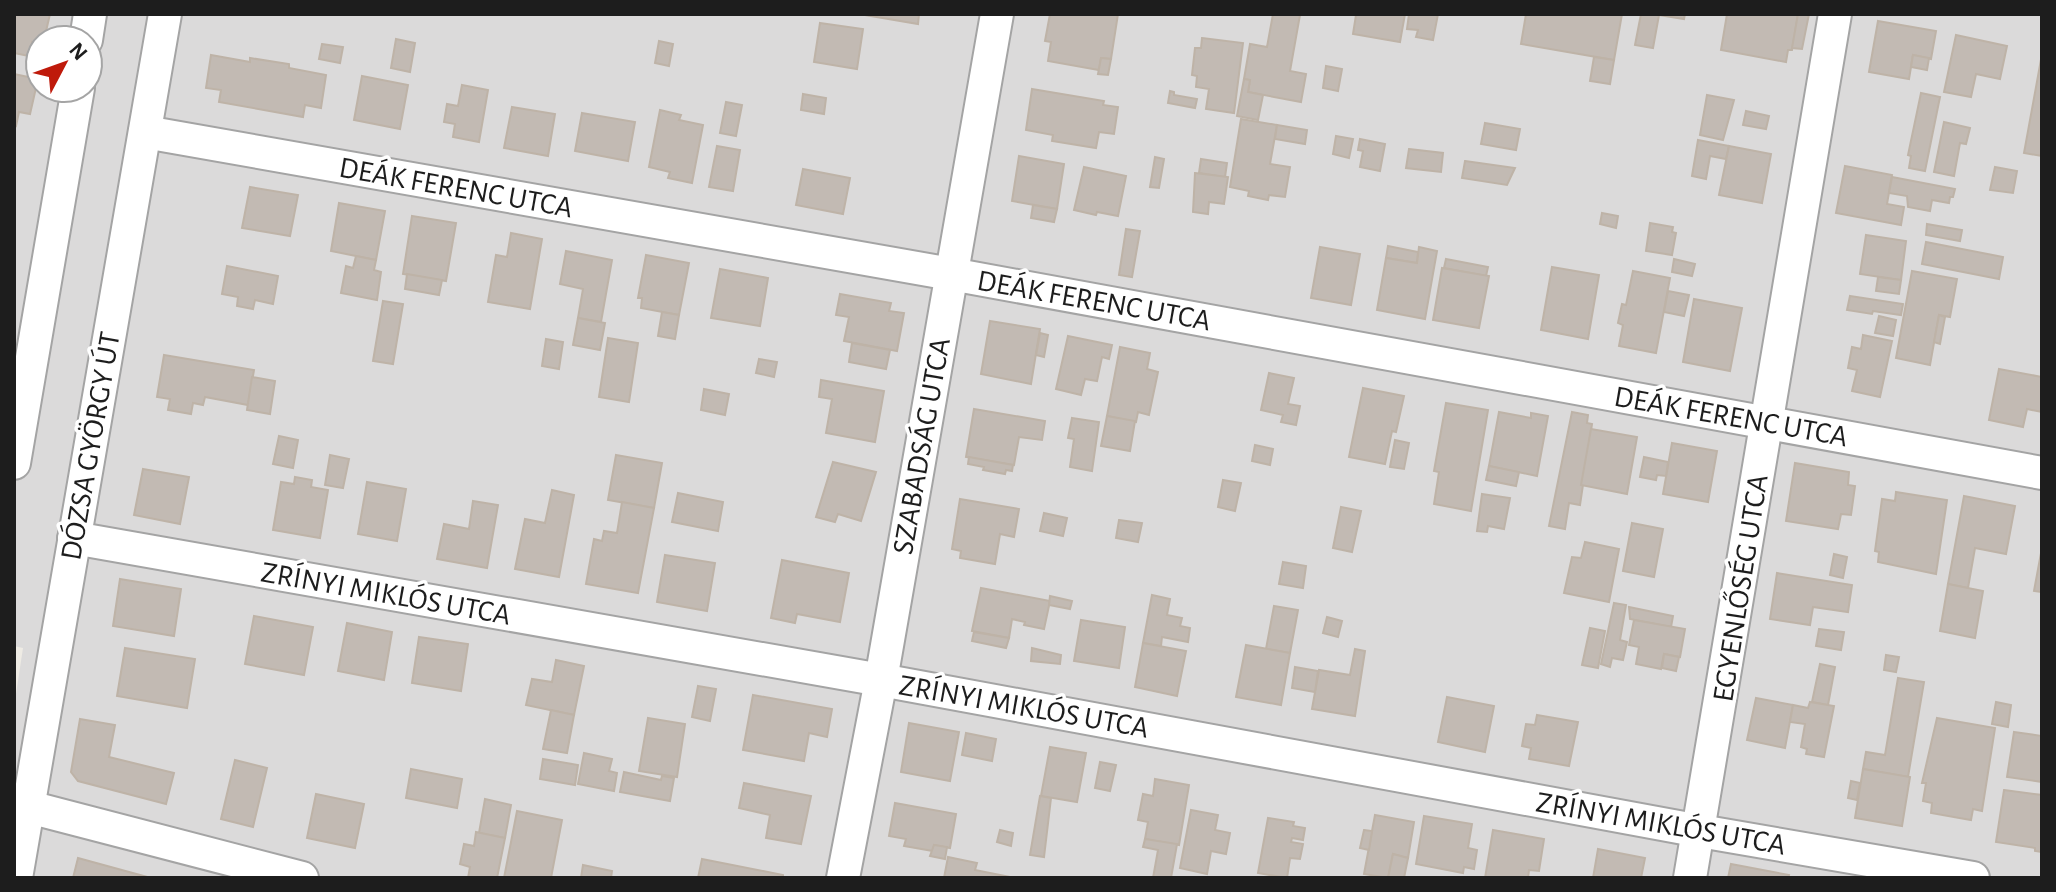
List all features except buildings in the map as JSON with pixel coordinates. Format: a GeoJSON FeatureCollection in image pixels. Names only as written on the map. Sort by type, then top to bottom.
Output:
{"type":"FeatureCollection","features":[{"type":"Feature","properties":{"kind":"street","name":"DÓZSA GYÖRGY ÚT"},"geometry":{"type":"LineString","coordinates":[[16,878],[165,14]]}},
{"type":"Feature","properties":{"kind":"street","name":"SZABADSÁG UTCA"},"geometry":{"type":"LineString","coordinates":[[843,878],[881,680],[997,14]]}},
{"type":"Feature","properties":{"kind":"street","name":"EGYENLŐSÉG UTCA"},"geometry":{"type":"LineString","coordinates":[[1690,878],[1835,14]]}},
{"type":"Feature","properties":{"kind":"street"},"geometry":{"type":"LineString","coordinates":[[14,463],[75,104]]}},
{"type":"Feature","properties":{"kind":"street","name":"DEÁK FERENC UTCA"},"geometry":{"type":"LineString","coordinates":[[145,132],[951,274],[2042,473]]}},
{"type":"Feature","properties":{"kind":"street","name":"ZRÍNYI MIKLÓS UTCA"},"geometry":{"type":"LineString","coordinates":[[74,538],[881,680],[1700,831],[1973,878]]}},
{"type":"Feature","properties":{"kind":"street"},"geometry":{"type":"LineString","coordinates":[[29,807],[302,878]]}},
{"type":"Feature","properties":{"kind":"shaded area"},"geometry":{"type":"Polygon","coordinates":[[[14,14],[2042,14],[2042,878],[14,878],[14,707],[23,648],[14,646],[14,14]]]}}]}
